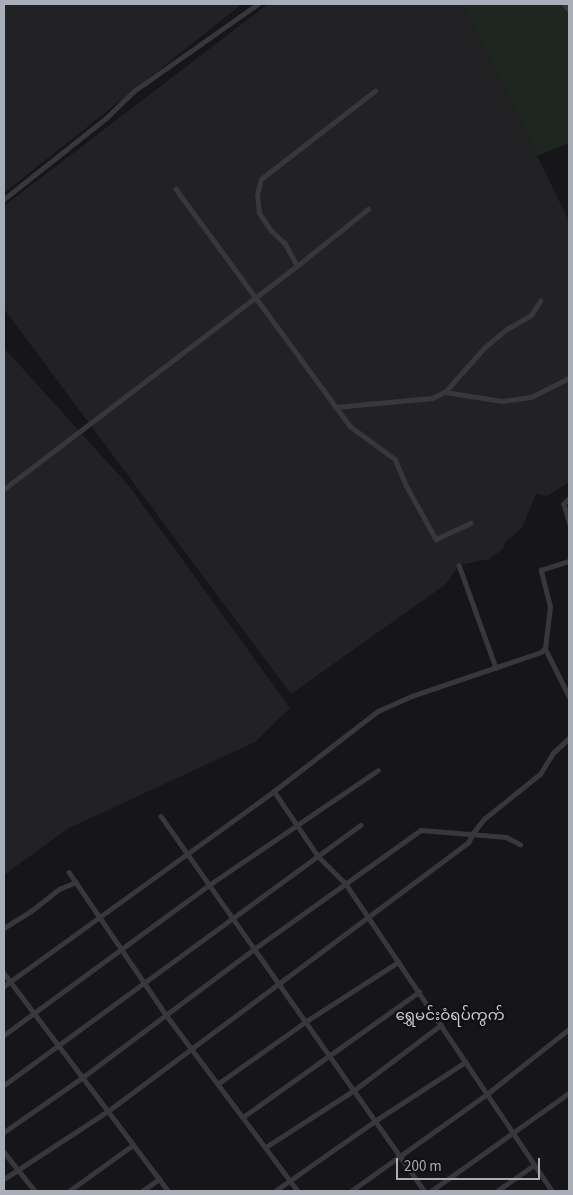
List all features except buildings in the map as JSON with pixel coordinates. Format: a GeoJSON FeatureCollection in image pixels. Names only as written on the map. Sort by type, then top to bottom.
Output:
{"type":"FeatureCollection","features":[{"type":"Feature","properties":{"kind":"street"},"geometry":{"type":"LineString","coordinates":[[4,199],[104,118],[134,91],[258,4]]}},
{"type":"Feature","properties":{"kind":"street"},"geometry":{"type":"LineString","coordinates":[[564,4],[569,10]]}},
{"type":"Feature","properties":{"kind":"street"},"geometry":{"type":"LineString","coordinates":[[297,266],[285,244],[271,231],[259,213],[257,195],[261,179],[376,91]]}},
{"type":"Feature","properties":{"kind":"street"},"geometry":{"type":"LineString","coordinates":[[176,189],[350,426],[394,459],[436,539],[470,523]]}},
{"type":"Feature","properties":{"kind":"street"},"geometry":{"type":"LineString","coordinates":[[4,489],[297,266],[368,209]]}},
{"type":"Feature","properties":{"kind":"street"},"geometry":{"type":"LineString","coordinates":[[335,407],[432,398],[445,392],[484,348],[507,329],[531,315],[540,301]]}},
{"type":"Feature","properties":{"kind":"street"},"geometry":{"type":"LineString","coordinates":[[445,392],[502,401],[531,397],[569,378]]}},
{"type":"Feature","properties":{"kind":"street"},"geometry":{"type":"LineString","coordinates":[[569,499],[564,504],[569,522]]}},
{"type":"Feature","properties":{"kind":"street"},"geometry":{"type":"LineString","coordinates":[[569,562],[541,570],[550,607],[545,648],[569,696]]}},
{"type":"Feature","properties":{"kind":"street"},"geometry":{"type":"LineString","coordinates":[[459,565],[496,668]]}},
{"type":"Feature","properties":{"kind":"street"},"geometry":{"type":"LineString","coordinates":[[4,986],[274,791],[378,711],[412,696],[541,652],[545,648]]}},
{"type":"Feature","properties":{"kind":"street"},"geometry":{"type":"LineString","coordinates":[[4,1179],[108,1111],[468,843],[473,832],[484,819],[540,774],[553,754],[569,738]]}},
{"type":"Feature","properties":{"kind":"street"},"geometry":{"type":"LineString","coordinates":[[4,1035],[209,885],[378,770]]}},
{"type":"Feature","properties":{"kind":"street"},"geometry":{"type":"LineString","coordinates":[[274,791],[318,856],[346,884],[552,1191]]}},
{"type":"Feature","properties":{"kind":"street"},"geometry":{"type":"LineString","coordinates":[[160,816],[425,1191]]}},
{"type":"Feature","properties":{"kind":"street"},"geometry":{"type":"LineString","coordinates":[[4,1085],[360,825]]}},
{"type":"Feature","properties":{"kind":"street"},"geometry":{"type":"LineString","coordinates":[[4,1132],[167,1016],[254,949],[421,830],[473,832],[506,837],[520,844]]}},
{"type":"Feature","properties":{"kind":"street"},"geometry":{"type":"LineString","coordinates":[[69,872],[167,1016],[298,1191]]}},
{"type":"Feature","properties":{"kind":"street"},"geometry":{"type":"LineString","coordinates":[[4,928],[31,911],[59,889],[76,882]]}},
{"type":"Feature","properties":{"kind":"street"},"geometry":{"type":"LineString","coordinates":[[219,1083],[305,1022],[398,962]]}},
{"type":"Feature","properties":{"kind":"street"},"geometry":{"type":"LineString","coordinates":[[4,973],[168,1191]]}},
{"type":"Feature","properties":{"kind":"street"},"geometry":{"type":"LineString","coordinates":[[243,1117],[419,992]]}},
{"type":"Feature","properties":{"kind":"street"},"geometry":{"type":"LineString","coordinates":[[266,1147],[353,1091],[441,1025]]}},
{"type":"Feature","properties":{"kind":"street"},"geometry":{"type":"LineString","coordinates":[[351,1191],[487,1094],[569,1029]]}},
{"type":"Feature","properties":{"kind":"street"},"geometry":{"type":"LineString","coordinates":[[275,1191],[374,1121],[465,1062]]}},
{"type":"Feature","properties":{"kind":"street"},"geometry":{"type":"LineString","coordinates":[[431,1191],[569,1094]]}},
{"type":"Feature","properties":{"kind":"street"},"geometry":{"type":"LineString","coordinates":[[69,1191],[133,1144]]}},
{"type":"Feature","properties":{"kind":"street"},"geometry":{"type":"LineString","coordinates":[[4,1152],[35,1191]]}},
{"type":"Feature","properties":{"kind":"street"},"geometry":{"type":"LineString","coordinates":[[497,1191],[534,1165]]}},
{"type":"Feature","properties":{"kind":"street"},"geometry":{"type":"LineString","coordinates":[[142,1191],[159,1179]]}},
{"type":"Feature","properties":{"kind":"shaded area"},"geometry":{"type":"Polygon","coordinates":[[[4,4],[242,4],[4,193],[4,4]]]}},
{"type":"Feature","properties":{"kind":"shaded area"},"geometry":{"type":"Polygon","coordinates":[[[268,4],[462,4],[569,221],[569,482],[547,496],[536,494],[522,528],[506,541],[503,549],[489,559],[459,565],[446,584],[291,694],[4,309],[4,206],[268,4]]]}},
{"type":"Feature","properties":{"kind":"shaded area"},"geometry":{"type":"Polygon","coordinates":[[[462,4],[569,4],[569,143],[537,156],[462,4]]]}},
{"type":"Feature","properties":{"kind":"shaded area"},"geometry":{"type":"Polygon","coordinates":[[[4,348],[129,486],[290,708],[255,742],[67,829],[4,875],[4,348]]]}},
{"type":"Feature","properties":{"kind":"district","name":"ရွှေမင်းဝံရပ်ကွက်"},"geometry":{"type":"Point","coordinates":[450,1016]}}]}
